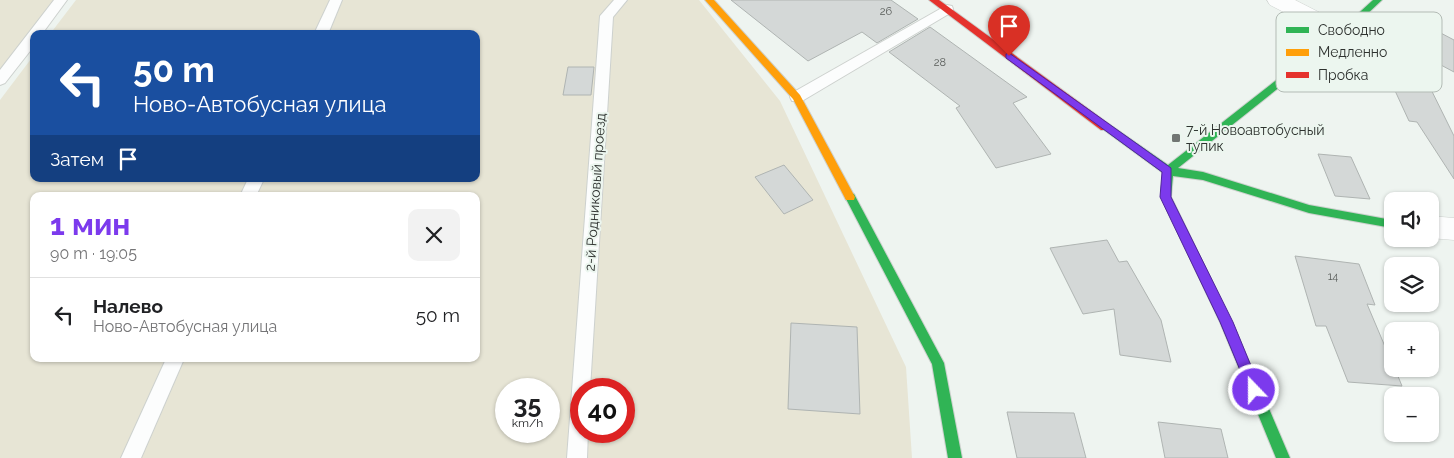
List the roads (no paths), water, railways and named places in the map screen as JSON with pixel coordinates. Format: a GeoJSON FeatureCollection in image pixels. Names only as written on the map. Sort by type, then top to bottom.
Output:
{"type":"FeatureCollection","features":[{"type":"Feature","properties":{"kind":"street"},"geometry":{"type":"LineString","coordinates":[[709,0],[796,97],[938,363],[955,458]]}},
{"type":"Feature","properties":{"kind":"street"},"geometry":{"type":"LineString","coordinates":[[933,0],[1118,137],[1168,171],[1202,176],[1310,209],[1384,223]]}},
{"type":"Feature","properties":{"kind":"street"},"geometry":{"type":"LineString","coordinates":[[1278,0],[1301,12]]}},
{"type":"Feature","properties":{"kind":"street"},"geometry":{"type":"LineString","coordinates":[[1365,12],[1378,0]]}},
{"type":"Feature","properties":{"kind":"street"},"geometry":{"type":"LineString","coordinates":[[1168,171],[1276,86]]}},
{"type":"Feature","properties":{"kind":"street"},"geometry":{"type":"LineString","coordinates":[[1168,171],[1166,197],[1226,322],[1283,458]]}},
{"type":"Feature","properties":{"kind":"street"},"geometry":{"type":"LineString","coordinates":[[1439,228],[1454,229]]}},
{"type":"Feature","properties":{"kind":"lane"},"geometry":{"type":"LineString","coordinates":[[39,30],[61,0]]}},
{"type":"Feature","properties":{"kind":"lane"},"geometry":{"type":"LineString","coordinates":[[323,30],[336,0]]}},
{"type":"Feature","properties":{"kind":"lane","name":"2-й Родниковый проезд"},"geometry":{"type":"LineString","coordinates":[[582,378],[607,16],[621,0]]}},
{"type":"Feature","properties":{"kind":"lane"},"geometry":{"type":"LineString","coordinates":[[796,97],[947,10]]}},
{"type":"Feature","properties":{"kind":"lane"},"geometry":{"type":"LineString","coordinates":[[0,80],[30,41]]}},
{"type":"Feature","properties":{"kind":"lane"},"geometry":{"type":"LineString","coordinates":[[131,458],[174,362]]}},
{"type":"Feature","properties":{"kind":"lane","name":"2-й Родниковый проезд"},"geometry":{"type":"LineString","coordinates":[[577,458],[578,443]]}},
{"type":"Feature","properties":{"kind":"place","name":"7-й Новоавтобусный тупик"},"geometry":{"type":"Point","coordinates":[1176,138]}}]}
